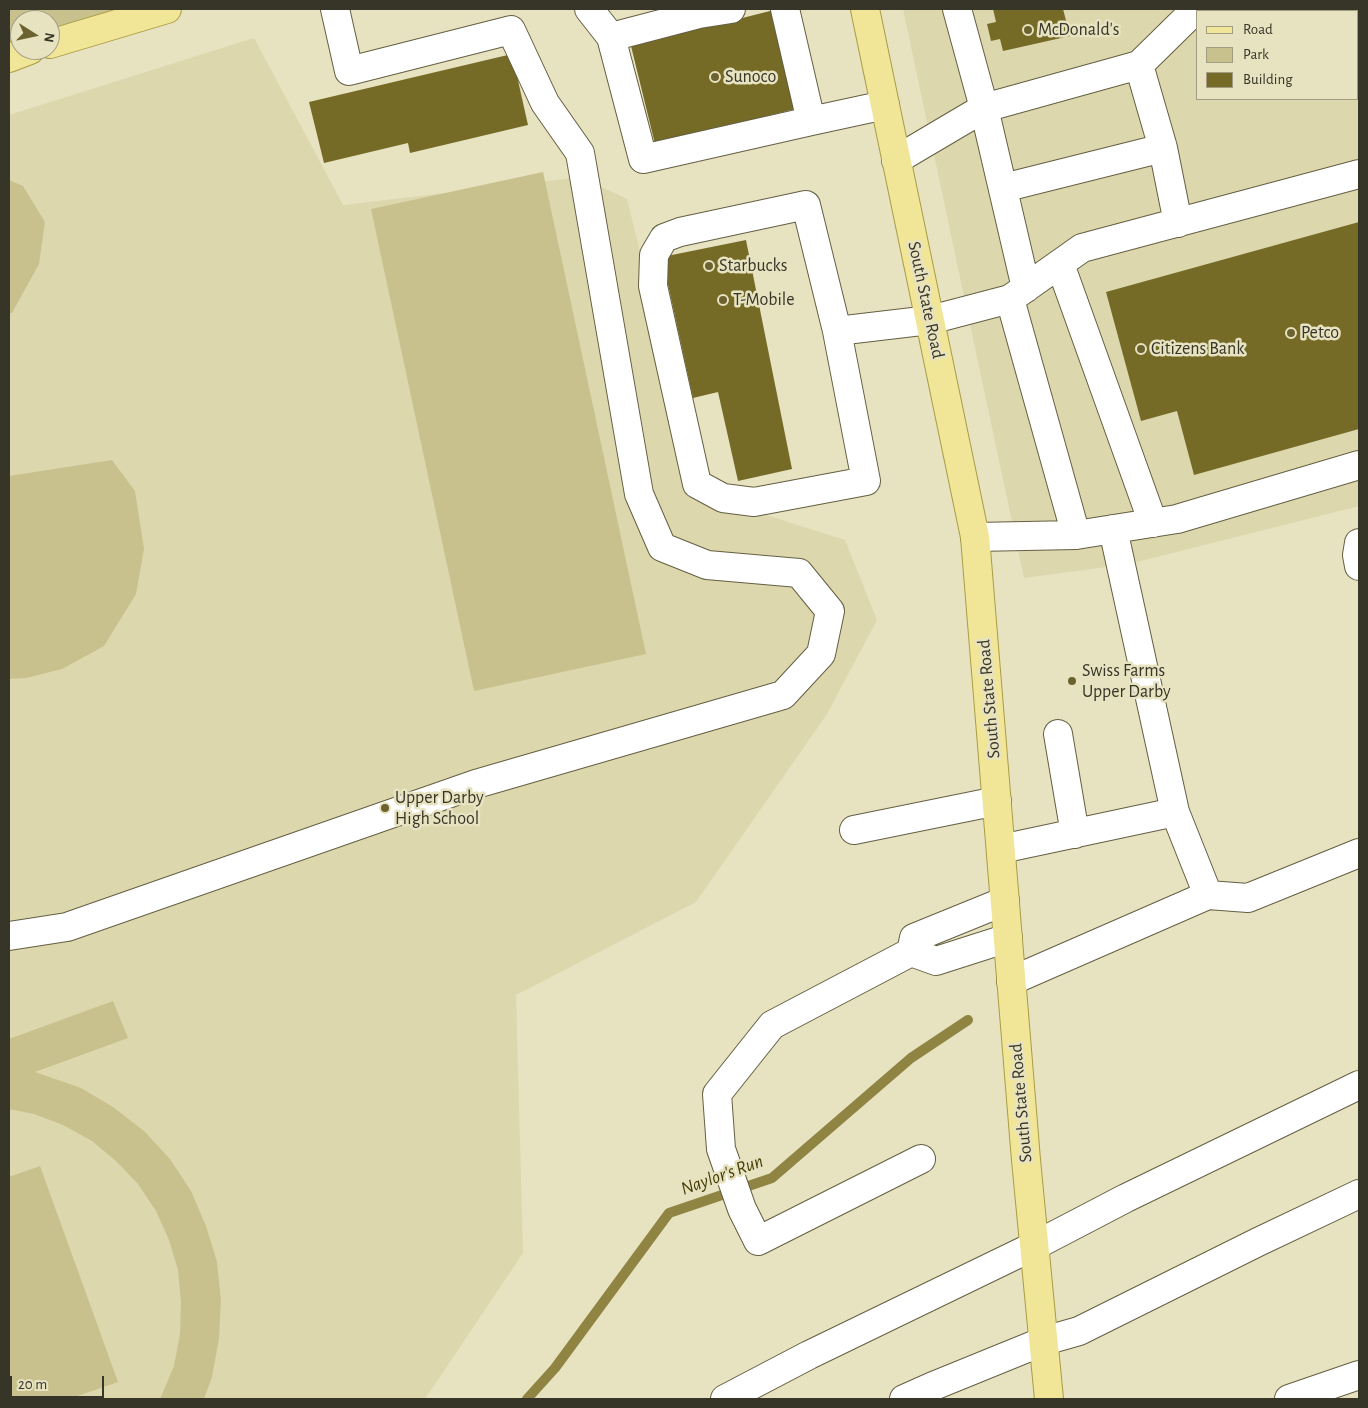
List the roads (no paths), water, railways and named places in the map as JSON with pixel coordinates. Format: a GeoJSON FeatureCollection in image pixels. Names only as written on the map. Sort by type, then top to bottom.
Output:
{"type":"FeatureCollection","features":[{"type":"Feature","properties":{"kind":"main road"},"geometry":{"type":"LineString","coordinates":[[60,40],[115,16],[167,9]]}},
{"type":"Feature","properties":{"kind":"main road","name":"South State Road"},"geometry":{"type":"LineString","coordinates":[[865,9],[975,537],[1011,981],[1049,1399]]}},
{"type":"Feature","properties":{"kind":"street"},"geometry":{"type":"LineString","coordinates":[[9,936],[66,927],[476,784],[783,695],[821,654],[830,611],[799,573],[707,565],[662,547],[639,494],[580,152],[545,103],[511,30],[349,71],[335,9]]}},
{"type":"Feature","properties":{"kind":"street"},"geometry":{"type":"LineString","coordinates":[[589,9],[611,37],[642,159],[885,105]]}},
{"type":"Feature","properties":{"kind":"street"},"geometry":{"type":"LineString","coordinates":[[611,37],[700,11],[731,9]]}},
{"type":"Feature","properties":{"kind":"street"},"geometry":{"type":"LineString","coordinates":[[785,9],[811,121]]}},
{"type":"Feature","properties":{"kind":"street"},"geometry":{"type":"LineString","coordinates":[[957,9],[984,108],[1003,188],[1018,294],[1076,535]]}},
{"type":"Feature","properties":{"kind":"street"},"geometry":{"type":"LineString","coordinates":[[896,160],[984,108],[1139,66],[1196,9]]}},
{"type":"Feature","properties":{"kind":"street"},"geometry":{"type":"LineString","coordinates":[[1139,66],[1163,148],[1178,223]]}},
{"type":"Feature","properties":{"kind":"street"},"geometry":{"type":"LineString","coordinates":[[1003,188],[1163,148]]}},
{"type":"Feature","properties":{"kind":"street"},"geometry":{"type":"LineString","coordinates":[[838,331],[930,320],[1018,294],[1082,248],[1359,174]]}},
{"type":"Feature","properties":{"kind":"street"},"geometry":{"type":"LineString","coordinates":[[806,205],[838,331],[866,481],[754,502],[723,498],[697,484],[653,286],[654,255],[664,238],[680,232],[806,205]]}},
{"type":"Feature","properties":{"kind":"street"},"geometry":{"type":"LineString","coordinates":[[1060,264],[1153,523]]}},
{"type":"Feature","properties":{"kind":"street"},"geometry":{"type":"LineString","coordinates":[[975,537],[1076,535],[1177,519],[1359,465]]}},
{"type":"Feature","properties":{"kind":"street"},"geometry":{"type":"LineString","coordinates":[[1113,529],[1175,812],[1208,895]]}},
{"type":"Feature","properties":{"kind":"street"},"geometry":{"type":"LineString","coordinates":[[1359,543],[1357,555],[1359,566]]}},
{"type":"Feature","properties":{"kind":"street"},"geometry":{"type":"LineString","coordinates":[[1058,734],[1075,834]]}},
{"type":"Feature","properties":{"kind":"street"},"geometry":{"type":"LineString","coordinates":[[854,830],[997,800]]}},
{"type":"Feature","properties":{"kind":"street"},"geometry":{"type":"LineString","coordinates":[[1001,849],[1175,812]]}},
{"type":"Feature","properties":{"kind":"street"},"geometry":{"type":"LineString","coordinates":[[1011,981],[1208,895],[1248,898],[1359,853]]}},
{"type":"Feature","properties":{"kind":"street"},"geometry":{"type":"LineString","coordinates":[[911,952],[914,938],[1005,901]]}},
{"type":"Feature","properties":{"kind":"street"},"geometry":{"type":"LineString","coordinates":[[921,1159],[758,1241],[742,1209],[721,1149],[717,1094],[772,1025],[911,952],[936,961],[1008,938]]}},
{"type":"Feature","properties":{"kind":"street"},"geometry":{"type":"LineString","coordinates":[[725,1399],[809,1355],[1034,1246],[1126,1198],[1359,1085]]}},
{"type":"Feature","properties":{"kind":"street"},"geometry":{"type":"LineString","coordinates":[[904,1399],[1044,1341],[1079,1331],[1359,1194]]}},
{"type":"Feature","properties":{"kind":"street"},"geometry":{"type":"LineString","coordinates":[[1289,1399],[1359,1375]]}},
{"type":"Feature","properties":{"kind":"waterway","name":"Naylor's Run"},"geometry":{"type":"LineString","coordinates":[[527,1399],[555,1368],[669,1213],[772,1178],[911,1058],[968,1020]]}},
{"type":"Feature","properties":{"kind":"place","name":"McDonald's"},"geometry":{"type":"Point","coordinates":[1028,30]}},
{"type":"Feature","properties":{"kind":"place","name":"Sunoco"},"geometry":{"type":"Point","coordinates":[715,77]}},
{"type":"Feature","properties":{"kind":"place","name":"Starbucks"},"geometry":{"type":"Point","coordinates":[709,266]}},
{"type":"Feature","properties":{"kind":"place","name":"T-Mobile"},"geometry":{"type":"Point","coordinates":[723,300]}},
{"type":"Feature","properties":{"kind":"place","name":"Petco"},"geometry":{"type":"Point","coordinates":[1291,333]}},
{"type":"Feature","properties":{"kind":"place","name":"Citizens Bank"},"geometry":{"type":"Point","coordinates":[1141,349]}},
{"type":"Feature","properties":{"kind":"place","name":"Swiss Farms Upper Darby"},"geometry":{"type":"Point","coordinates":[1072,681]}},
{"type":"Feature","properties":{"kind":"place","name":"Upper Darby High School"},"geometry":{"type":"Point","coordinates":[385,808]}}]}
